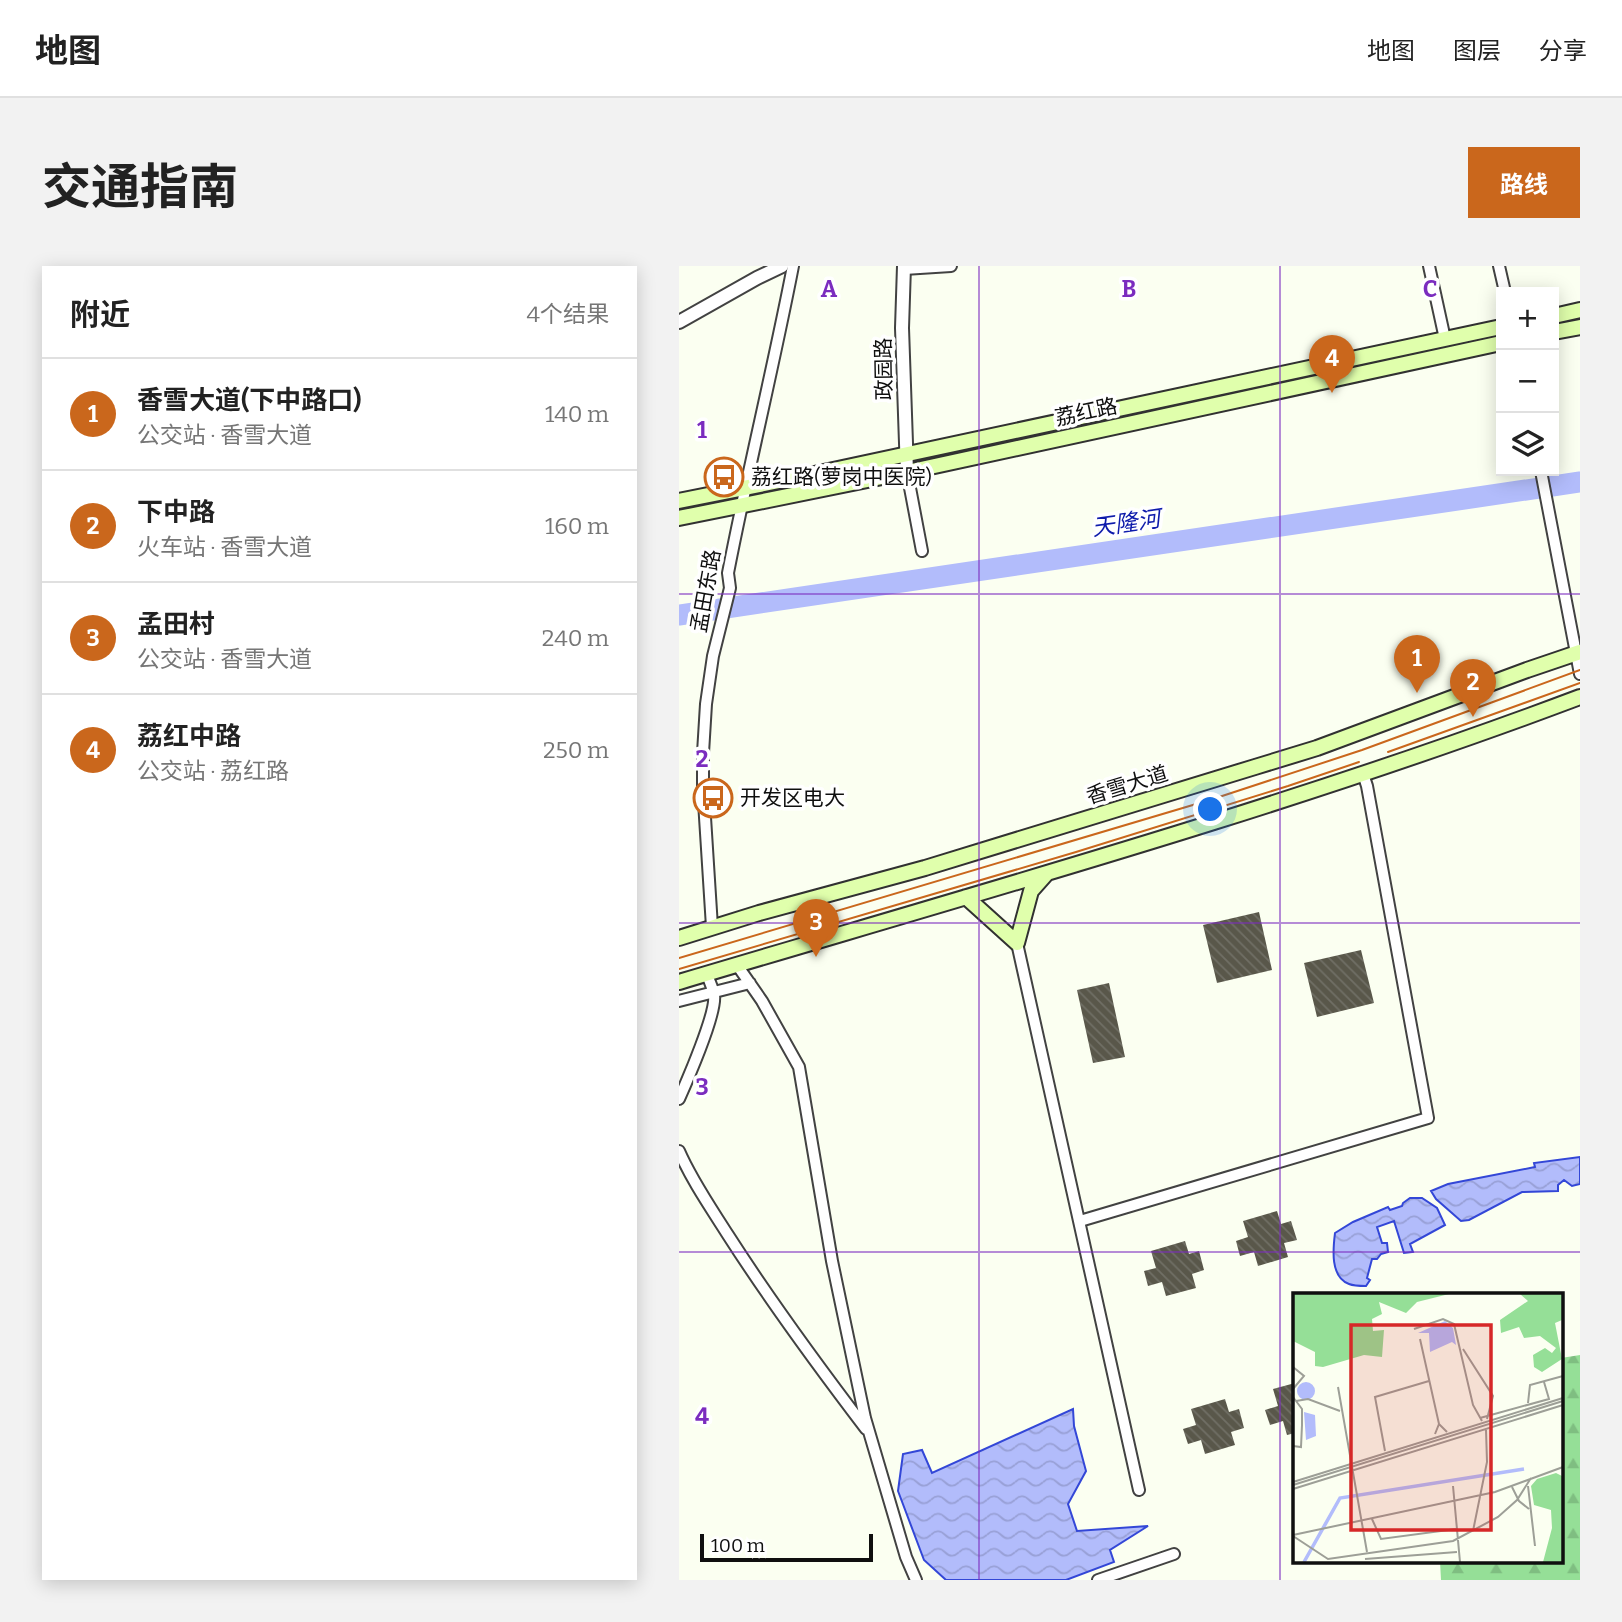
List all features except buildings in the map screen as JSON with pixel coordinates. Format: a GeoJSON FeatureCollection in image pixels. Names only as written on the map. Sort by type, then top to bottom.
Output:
{"type":"FeatureCollection","features":[{"type":"Feature","properties":{"kind":"main road"},"geometry":{"type":"LineString","coordinates":[[1559,315],[1580,310]]}},
{"type":"Feature","properties":{"kind":"main road"},"geometry":{"type":"LineString","coordinates":[[1559,331],[1580,327]]}},
{"type":"Feature","properties":{"kind":"main road","name":"荔红路"},"geometry":{"type":"LineString","coordinates":[[685,499],[1496,328]]}},
{"type":"Feature","properties":{"kind":"main road","name":"荔红路"},"geometry":{"type":"LineString","coordinates":[[679,518],[907,472],[1496,344]]}},
{"type":"Feature","properties":{"kind":"main road","name":"香雪大道"},"geometry":{"type":"LineString","coordinates":[[679,938],[925,868],[1317,748],[1578,653]]}},
{"type":"Feature","properties":{"kind":"main road"},"geometry":{"type":"LineString","coordinates":[[679,982],[1047,873],[1363,774],[1580,697]]}},
{"type":"Feature","properties":{"kind":"main road"},"geometry":{"type":"LineString","coordinates":[[966,897],[1017,943],[1031,891],[1047,873]]}},
{"type":"Feature","properties":{"kind":"street"},"geometry":{"type":"LineString","coordinates":[[679,322],[782,266]]}},
{"type":"Feature","properties":{"kind":"street","name":"孟田东路"},"geometry":{"type":"LineString","coordinates":[[712,928],[702,786],[710,679],[730,588],[728,573],[741,506],[793,266]]}},
{"type":"Feature","properties":{"kind":"street"},"geometry":{"type":"LineString","coordinates":[[904,267],[951,266]]}},
{"type":"Feature","properties":{"kind":"street"},"geometry":{"type":"LineString","coordinates":[[1429,266],[1445,339]]}},
{"type":"Feature","properties":{"kind":"street"},"geometry":{"type":"LineString","coordinates":[[1499,266],[1504,287]]}},
{"type":"Feature","properties":{"kind":"street","name":"政园路"},"geometry":{"type":"LineString","coordinates":[[904,267],[902,328],[907,472]]}},
{"type":"Feature","properties":{"kind":"street"},"geometry":{"type":"LineString","coordinates":[[907,472],[922,551]]}},
{"type":"Feature","properties":{"kind":"street"},"geometry":{"type":"LineString","coordinates":[[1542,476],[1580,674]]}},
{"type":"Feature","properties":{"kind":"street"},"geometry":{"type":"LineString","coordinates":[[1080,1221],[1428,1118],[1363,774]]}},
{"type":"Feature","properties":{"kind":"street"},"geometry":{"type":"LineString","coordinates":[[1017,943],[1139,1490]]}},
{"type":"Feature","properties":{"kind":"street"},"geometry":{"type":"LineString","coordinates":[[737,965],[762,1001],[799,1067],[832,1261],[865,1418],[906,1557],[916,1580]]}},
{"type":"Feature","properties":{"kind":"street"},"geometry":{"type":"LineString","coordinates":[[679,1099],[691,1073],[715,996],[707,974]]}},
{"type":"Feature","properties":{"kind":"street"},"geometry":{"type":"LineString","coordinates":[[679,1001],[750,983]]}},
{"type":"Feature","properties":{"kind":"street"},"geometry":{"type":"LineString","coordinates":[[679,1151],[688,1171],[743,1258],[810,1356],[870,1434]]}},
{"type":"Feature","properties":{"kind":"street"},"geometry":{"type":"LineString","coordinates":[[1098,1580],[1174,1554]]}},
{"type":"Feature","properties":{"kind":"green space"},"geometry":{"type":"Polygon","coordinates":[[[1580,1355],[1580,1580],[1441,1580],[1440,1562],[1563,1562],[1563,1358],[1580,1355]]]}},
{"type":"Feature","properties":{"kind":"water"},"geometry":{"type":"Polygon","coordinates":[[[1580,1157],[1580,1184],[1572,1186],[1564,1180],[1558,1185],[1558,1191],[1522,1192],[1469,1220],[1461,1221],[1436,1199],[1431,1191],[1448,1184],[1535,1167],[1534,1163],[1580,1157]]]}},
{"type":"Feature","properties":{"kind":"water"},"geometry":{"type":"Polygon","coordinates":[[[1410,1198],[1422,1198],[1437,1208],[1445,1225],[1410,1244],[1413,1252],[1404,1253],[1394,1221],[1377,1227],[1382,1243],[1387,1243],[1388,1252],[1372,1259],[1367,1278],[1370,1280],[1366,1286],[1349,1284],[1343,1280],[1334,1262],[1335,1233],[1388,1207],[1390,1210],[1402,1206],[1410,1198]]]}},
{"type":"Feature","properties":{"kind":"water"},"geometry":{"type":"Polygon","coordinates":[[[1073,1409],[1074,1426],[1086,1471],[1068,1504],[1077,1531],[1148,1526],[1110,1550],[1114,1562],[1066,1580],[946,1580],[924,1560],[898,1491],[903,1454],[922,1450],[932,1473],[1073,1409]]]}},
{"type":"Feature","properties":{"kind":"waterway","name":"天隆河"},"geometry":{"type":"LineString","coordinates":[[679,615],[1580,482]]}},
{"type":"Feature","properties":{"kind":"tram line"},"geometry":{"type":"LineString","coordinates":[[679,958],[1213,799],[1362,750],[1580,670]]}},
{"type":"Feature","properties":{"kind":"tram line"},"geometry":{"type":"LineString","coordinates":[[1388,752],[1580,683]]}},
{"type":"Feature","properties":{"kind":"tram line"},"geometry":{"type":"LineString","coordinates":[[679,969],[1076,852],[1359,762]]}},
{"type":"Feature","properties":{"kind":"place","name":"荔红中路"},"geometry":{"type":"Point","coordinates":[1332,393]}},
{"type":"Feature","properties":{"kind":"place","name":"荔红路(萝岗中医院)"},"geometry":{"type":"Point","coordinates":[724,477]}},
{"type":"Feature","properties":{"kind":"place","name":"香雪大道(下中路口)"},"geometry":{"type":"Point","coordinates":[1417,693]}},
{"type":"Feature","properties":{"kind":"place","name":"下中路"},"geometry":{"type":"Point","coordinates":[1473,717]}},
{"type":"Feature","properties":{"kind":"place","name":"开发区电大"},"geometry":{"type":"Point","coordinates":[713,798]}},
{"type":"Feature","properties":{"kind":"place","name":"孟田村"},"geometry":{"type":"Point","coordinates":[816,957]}}]}
